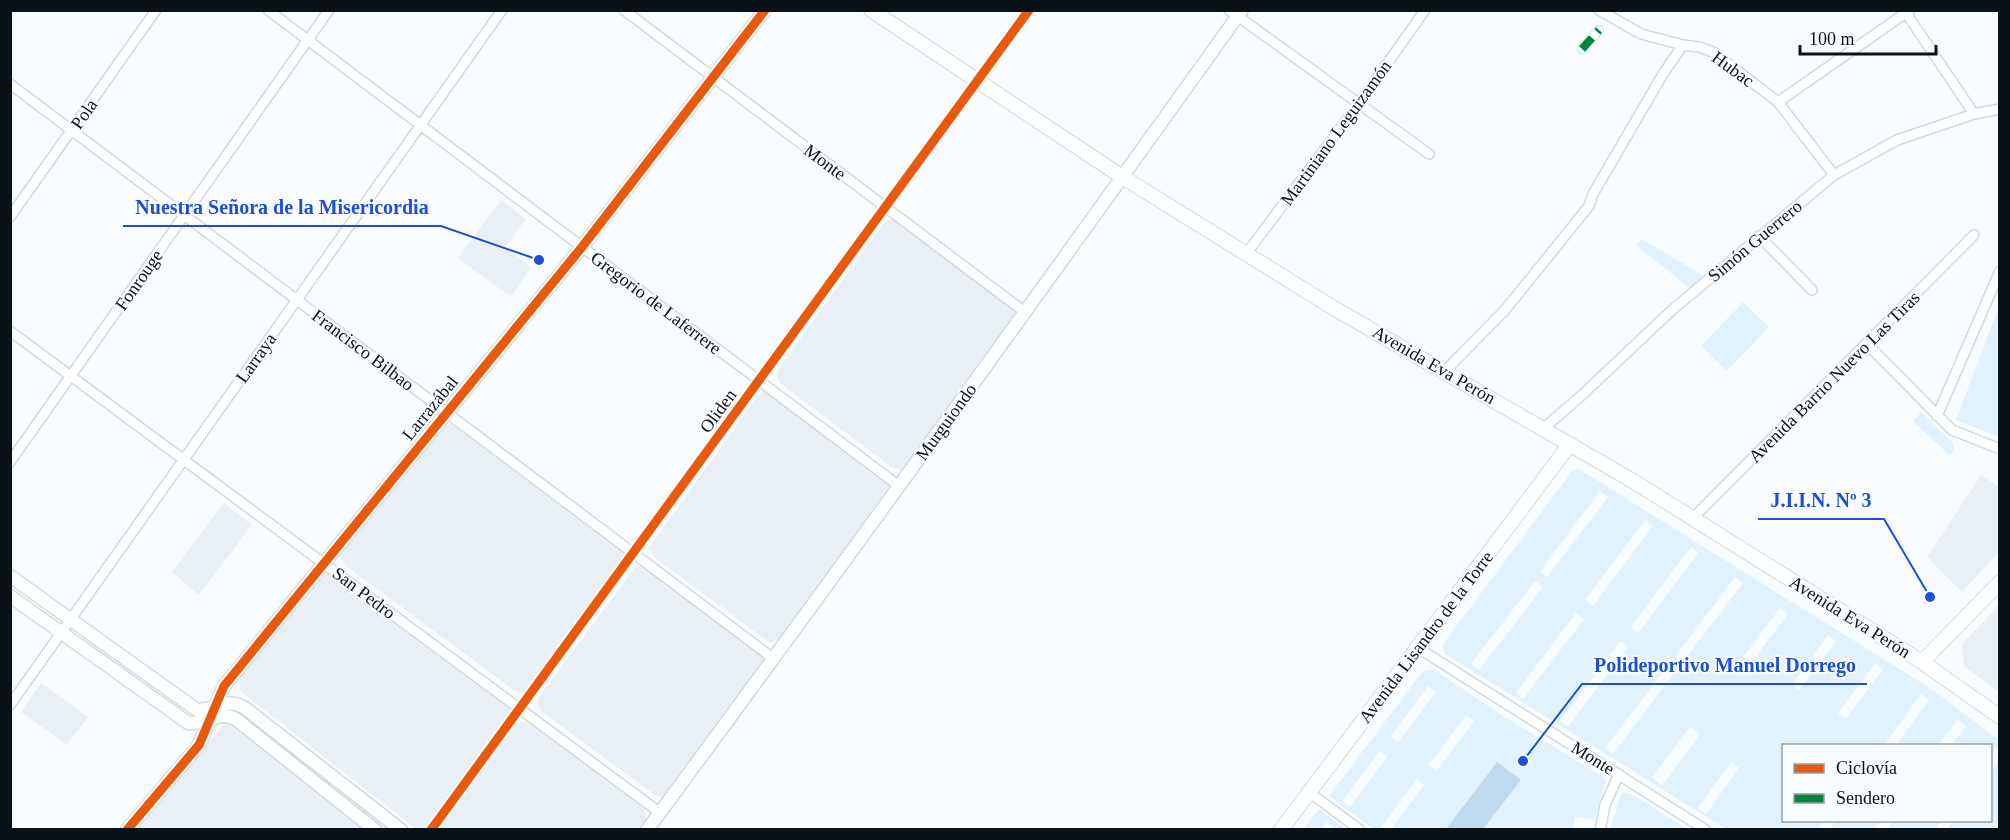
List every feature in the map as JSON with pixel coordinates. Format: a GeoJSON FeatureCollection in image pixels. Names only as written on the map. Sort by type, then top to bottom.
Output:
{"type":"FeatureCollection","features":[{"type":"Feature","properties":{"kind":"main road","name":"Avenida Eva Perón"},"geometry":{"type":"LineString","coordinates":[[871,10],[1124,178],[1246,254],[1693,518],[1922,662],[2000,717]]}},
{"type":"Feature","properties":{"kind":"main road","name":"Avenida Lisandro de la Torre"},"geometry":{"type":"LineString","coordinates":[[1281,830],[1570,444]]}},
{"type":"Feature","properties":{"kind":"main road"},"geometry":{"type":"LineString","coordinates":[[1922,662],[2000,582]]}},
{"type":"Feature","properties":{"kind":"street","name":"Pola"},"geometry":{"type":"LineString","coordinates":[[10,217],[156,10]]}},
{"type":"Feature","properties":{"kind":"street","name":"Gregorio de Laferrere"},"geometry":{"type":"LineString","coordinates":[[268,10],[899,486]]}},
{"type":"Feature","properties":{"kind":"street","name":"Fonrouge"},"geometry":{"type":"LineString","coordinates":[[10,462],[329,10]]}},
{"type":"Feature","properties":{"kind":"street","name":"Larraya"},"geometry":{"type":"LineString","coordinates":[[10,705],[501,10]]}},
{"type":"Feature","properties":{"kind":"street","name":"Monte"},"geometry":{"type":"LineString","coordinates":[[624,10],[1026,313]]}},
{"type":"Feature","properties":{"kind":"street","name":"Larrazábal"},"geometry":{"type":"LineString","coordinates":[[128,830],[199,745],[213,707],[224,686],[582,247],[765,10]]}},
{"type":"Feature","properties":{"kind":"street","name":"Oliden"},"geometry":{"type":"LineString","coordinates":[[431,830],[760,382],[1029,10]]}},
{"type":"Feature","properties":{"kind":"street","name":"Martiniano Leguizamón"},"geometry":{"type":"LineString","coordinates":[[1246,254],[1358,105],[1425,10]]}},
{"type":"Feature","properties":{"kind":"street","name":"Hubac"},"geometry":{"type":"LineString","coordinates":[[1599,10],[1641,34],[1683,45],[1699,46],[1713,52],[1778,102],[1834,175]]}},
{"type":"Feature","properties":{"kind":"street"},"geometry":{"type":"LineString","coordinates":[[1778,102],[1907,11],[1974,114]]}},
{"type":"Feature","properties":{"kind":"street"},"geometry":{"type":"LineString","coordinates":[[1236,13],[1358,105],[1429,154]]}},
{"type":"Feature","properties":{"kind":"street","name":"Murguiondo"},"geometry":{"type":"LineString","coordinates":[[647,830],[1124,178],[1236,13]]}},
{"type":"Feature","properties":{"kind":"street"},"geometry":{"type":"LineString","coordinates":[[1582,49],[1599,30]]}},
{"type":"Feature","properties":{"kind":"street"},"geometry":{"type":"LineString","coordinates":[[1445,371],[1505,310],[1589,206],[1593,194],[1657,84],[1683,45]]}},
{"type":"Feature","properties":{"kind":"street","name":"Francisco Bilbao"},"geometry":{"type":"LineString","coordinates":[[10,84],[774,659]]}},
{"type":"Feature","properties":{"kind":"street","name":"Simón Guerrero"},"geometry":{"type":"LineString","coordinates":[[1544,428],[1672,310],[1834,175],[1897,140],[1974,114],[2000,109]]}},
{"type":"Feature","properties":{"kind":"street","name":"Avenida Barrio Nuevo Las Tiras"},"geometry":{"type":"LineString","coordinates":[[1693,518],[1974,235]]}},
{"type":"Feature","properties":{"kind":"street"},"geometry":{"type":"LineString","coordinates":[[1759,236],[1812,290]]}},
{"type":"Feature","properties":{"kind":"street"},"geometry":{"type":"LineString","coordinates":[[1937,416],[2000,271]]}},
{"type":"Feature","properties":{"kind":"street","name":"San Pedro"},"geometry":{"type":"LineString","coordinates":[[10,331],[659,812]]}},
{"type":"Feature","properties":{"kind":"street"},"geometry":{"type":"LineString","coordinates":[[1867,344],[1952,430],[2000,449]]}},
{"type":"Feature","properties":{"kind":"street"},"geometry":{"type":"LineString","coordinates":[[10,576],[197,710],[224,703],[238,704],[245,708],[401,830]]}},
{"type":"Feature","properties":{"kind":"street"},"geometry":{"type":"LineString","coordinates":[[10,596],[188,723],[197,724],[219,716],[230,716],[237,720],[375,830]]}},
{"type":"Feature","properties":{"kind":"street","name":"Monte"},"geometry":{"type":"LineString","coordinates":[[1418,648],[1706,830]]}},
{"type":"Feature","properties":{"kind":"street"},"geometry":{"type":"LineString","coordinates":[[1600,830],[1605,805],[1618,774]]}},
{"type":"Feature","properties":{"kind":"street"},"geometry":{"type":"LineString","coordinates":[[1309,792],[1360,830]]}},
{"type":"Feature","properties":{"kind":"shaded area"},"geometry":{"type":"Polygon","coordinates":[[[501,200],[526,219],[505,247],[531,267],[511,297],[458,258],[501,200]]]}},
{"type":"Feature","properties":{"kind":"shaded area"},"geometry":{"type":"Polygon","coordinates":[[[896,218],[1017,312],[906,467],[901,470],[893,468],[781,384],[777,377],[779,368],[883,224],[896,218]]]}},
{"type":"Feature","properties":{"kind":"shaded area"},"geometry":{"type":"Polygon","coordinates":[[[1642,239],[1709,279],[1694,292],[1636,245],[1642,239]]]}},
{"type":"Feature","properties":{"kind":"shaded area"},"geometry":{"type":"Polygon","coordinates":[[[1743,302],[1769,327],[1727,371],[1701,346],[1743,302]]]}},
{"type":"Feature","properties":{"kind":"shaded area"},"geometry":{"type":"Polygon","coordinates":[[[1999,306],[1999,437],[1956,420],[1999,306]]]}},
{"type":"Feature","properties":{"kind":"shaded area"},"geometry":{"type":"Polygon","coordinates":[[[764,391],[889,482],[889,486],[780,639],[770,643],[654,557],[649,548],[758,395],[764,391]]]}},
{"type":"Feature","properties":{"kind":"shaded area"},"geometry":{"type":"Polygon","coordinates":[[[1921,412],[1953,443],[1954,449],[1950,456],[1913,421],[1921,412]]]}},
{"type":"Feature","properties":{"kind":"shaded area"},"geometry":{"type":"Polygon","coordinates":[[[453,422],[626,551],[627,555],[523,694],[515,691],[346,566],[341,558],[344,549],[444,427],[453,422]]]}},
{"type":"Feature","properties":{"kind":"shaded area"},"geometry":{"type":"Polygon","coordinates":[[[1579,469],[1933,690],[1999,740],[1999,750],[1996,748],[1992,754],[1992,744],[1952,744],[1966,726],[1958,720],[1939,744],[1897,744],[1929,700],[1921,694],[1885,744],[1782,744],[1782,822],[1823,822],[1817,829],[1726,829],[1444,653],[1443,644],[1573,470],[1579,469]],[[1600,491],[1540,571],[1547,577],[1608,497],[1600,491]],[[1645,520],[1585,600],[1593,606],[1653,526],[1645,520]],[[1691,547],[1631,627],[1638,633],[1698,553],[1691,547]],[[1735,577],[1675,657],[1682,663],[1743,583],[1735,577]],[[1535,581],[1471,664],[1479,670],[1543,587],[1535,581]],[[1780,608],[1743,657],[1751,663],[1788,614],[1780,608]],[[1576,613],[1516,693],[1523,699],[1584,619],[1576,613]],[[1828,635],[1792,685],[1799,691],[1836,641],[1828,635]],[[1620,641],[1560,721],[1568,727],[1628,647],[1620,641]],[[1875,663],[1838,713],[1846,719],[1883,669],[1875,663]],[[1666,668],[1605,748],[1613,754],[1673,674],[1666,668]],[[1690,727],[1652,777],[1662,786],[1700,734],[1690,727]],[[1731,762],[1698,808],[1706,814],[1739,768],[1731,762]]]}},
{"type":"Feature","properties":{"kind":"shaded area"},"geometry":{"type":"Polygon","coordinates":[[[1981,475],[1999,487],[1999,552],[1962,592],[1927,557],[1981,475]]]}},
{"type":"Feature","properties":{"kind":"shaded area"},"geometry":{"type":"Polygon","coordinates":[[[224,503],[252,525],[199,595],[172,572],[224,503]]]}},
{"type":"Feature","properties":{"kind":"shaded area"},"geometry":{"type":"Polygon","coordinates":[[[645,565],[764,656],[764,662],[663,796],[655,795],[541,711],[537,703],[539,697],[635,568],[645,565]]]}},
{"type":"Feature","properties":{"kind":"shaded area"},"geometry":{"type":"Polygon","coordinates":[[[329,573],[512,707],[512,713],[425,829],[416,829],[239,690],[240,677],[321,577],[329,573]]]}},
{"type":"Feature","properties":{"kind":"shaded area"},"geometry":{"type":"Polygon","coordinates":[[[1999,605],[1999,692],[1964,666],[1962,644],[1999,605]]]}},
{"type":"Feature","properties":{"kind":"shaded area"},"geometry":{"type":"Polygon","coordinates":[[[83,634],[184,708],[182,710],[80,640],[83,634]]]}},
{"type":"Feature","properties":{"kind":"shaded area"},"geometry":{"type":"Polygon","coordinates":[[[1433,669],[1503,716],[1604,777],[1606,781],[1594,820],[1575,817],[1573,829],[1391,829],[1424,785],[1417,779],[1380,829],[1373,829],[1329,796],[1423,671],[1433,669]],[[1428,686],[1391,736],[1398,742],[1436,692],[1428,686]],[[1466,715],[1429,765],[1436,771],[1474,721],[1466,715]],[[1380,751],[1342,801],[1350,807],[1387,757],[1380,751]]]}},
{"type":"Feature","properties":{"kind":"shaded area"},"geometry":{"type":"Polygon","coordinates":[[[41,683],[88,717],[67,745],[21,712],[41,683]]]}},
{"type":"Feature","properties":{"kind":"shaded area"},"geometry":{"type":"Polygon","coordinates":[[[247,715],[395,829],[383,829],[244,721],[247,715]]]}},
{"type":"Feature","properties":{"kind":"shaded area"},"geometry":{"type":"Polygon","coordinates":[[[231,721],[374,830],[135,830],[225,723],[231,721]]]}},
{"type":"Feature","properties":{"kind":"shaded area"},"geometry":{"type":"Polygon","coordinates":[[[523,721],[530,723],[644,808],[646,818],[639,829],[438,829],[515,725],[523,721]]]}},
{"type":"Feature","properties":{"kind":"shaded area"},"geometry":{"type":"Polygon","coordinates":[[[1999,760],[1999,824],[1995,829],[1947,829],[1952,822],[1992,822],[1992,770],[1999,760]]]}},
{"type":"Feature","properties":{"kind":"shaded area"},"geometry":{"type":"Polygon","coordinates":[[[1622,792],[1633,795],[1687,829],[1610,829],[1622,792]]]}},
{"type":"Feature","properties":{"kind":"shaded area"},"geometry":{"type":"Polygon","coordinates":[[[1319,809],[1346,829],[1334,829],[1327,822],[1322,829],[1304,829],[1319,809]]]}},
{"type":"Feature","properties":{"kind":"shaded area"},"geometry":{"type":"Polygon","coordinates":[[[1835,822],[1880,822],[1874,829],[1830,829],[1835,822]]]}},
{"type":"Feature","properties":{"kind":"shaded area"},"geometry":{"type":"Polygon","coordinates":[[[1893,822],[1940,822],[1936,829],[1887,829],[1893,822]]]}},
{"type":"Feature","properties":{"kind":"water"},"geometry":{"type":"Polygon","coordinates":[[[1497,762],[1521,780],[1483,829],[1446,829],[1497,762]]]}},
{"type":"Feature","properties":{"kind":"marked path"},"geometry":{"type":"LineString","coordinates":[[1582,49],[1599,30]]}},
{"type":"Feature","properties":{"kind":"cycle path"},"geometry":{"type":"LineString","coordinates":[[127,830],[199,745],[224,686],[582,247],[765,10]]}},
{"type":"Feature","properties":{"kind":"cycle path"},"geometry":{"type":"LineString","coordinates":[[431,830],[1029,10]]}},
{"type":"Feature","properties":{"kind":"place","name":"Nuestra Señora de la Misericordia"},"geometry":{"type":"Point","coordinates":[539,260]}},
{"type":"Feature","properties":{"kind":"place","name":"J.I.I.N. Nº 3"},"geometry":{"type":"Point","coordinates":[1930,597]}},
{"type":"Feature","properties":{"kind":"place","name":"Polideportivo Manuel Dorrego"},"geometry":{"type":"Point","coordinates":[1523,761]}}]}
